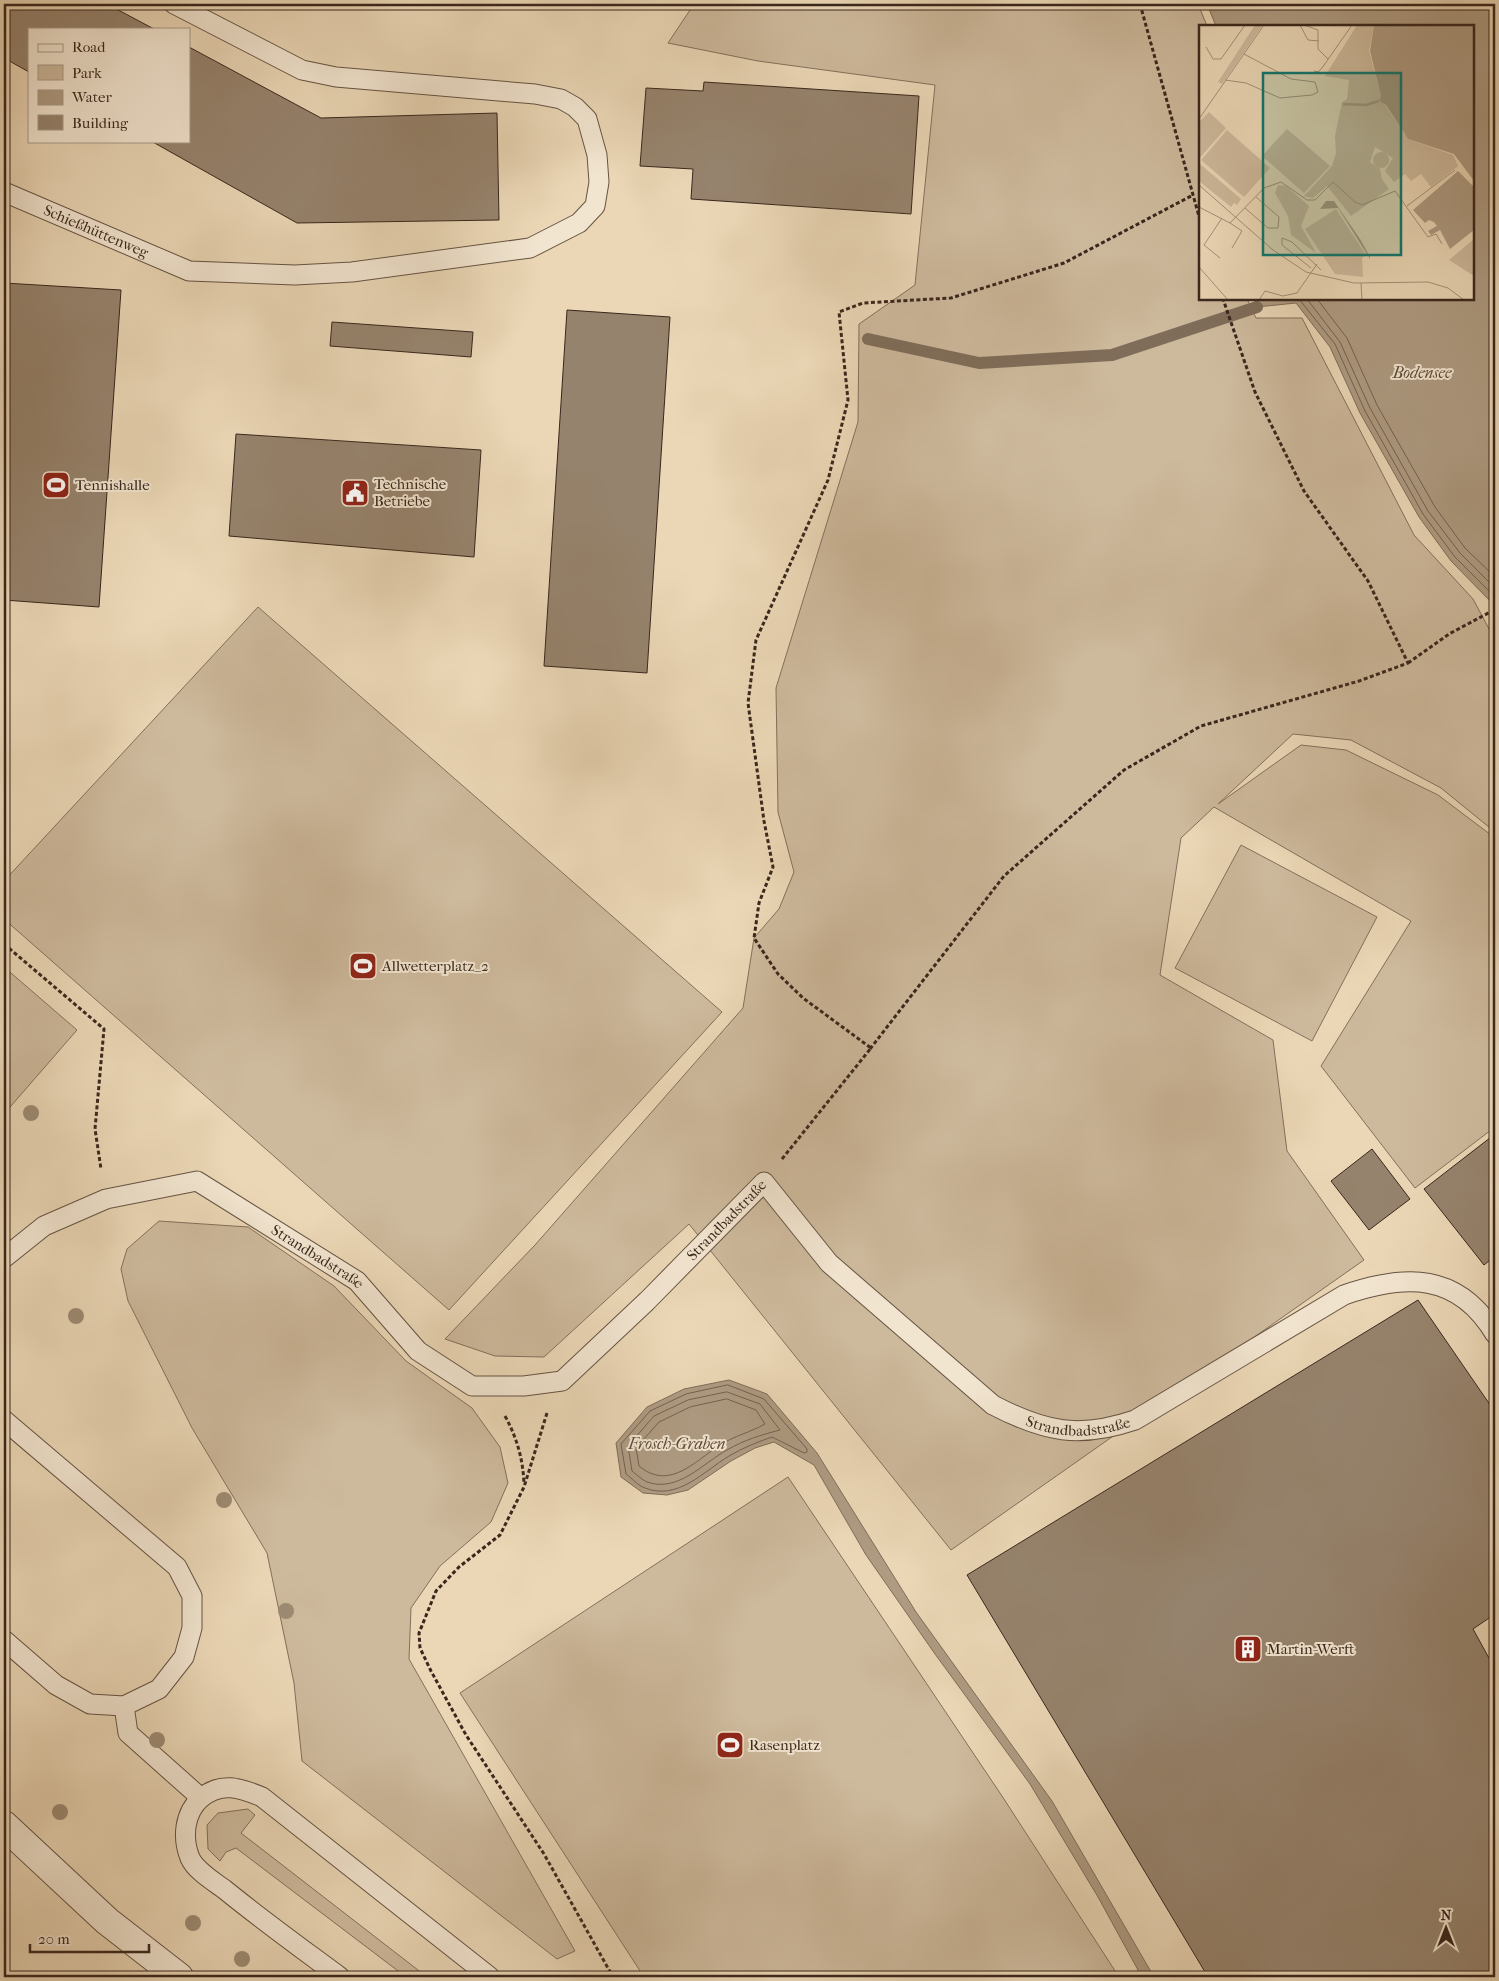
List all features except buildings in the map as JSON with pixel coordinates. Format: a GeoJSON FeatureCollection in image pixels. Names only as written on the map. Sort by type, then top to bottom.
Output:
{"type":"FeatureCollection","features":[{"type":"Feature","properties":{"kind":"street"},"geometry":{"type":"LineString","coordinates":[[4,1825],[107,1920],[179,1977]]}},
{"type":"Feature","properties":{"kind":"lane","name":"Schießhüttenweg"},"geometry":{"type":"LineString","coordinates":[[4,192],[189,270],[295,275],[352,272],[530,248],[578,223],[595,206],[599,182],[597,155],[587,120],[575,107],[561,99],[535,94],[336,77],[302,70],[174,4]]}},
{"type":"Feature","properties":{"kind":"lane","name":"Strandbadstraße"},"geometry":{"type":"LineString","coordinates":[[4,1258],[44,1226],[106,1199],[197,1181],[357,1281],[418,1351],[472,1386]]}},
{"type":"Feature","properties":{"kind":"lane","name":"Strandbadstraße"},"geometry":{"type":"LineString","coordinates":[[562,1381],[647,1301],[764,1182],[829,1262],[963,1379],[993,1405],[1018,1418],[1045,1427],[1073,1432],[1107,1430],[1135,1420],[1344,1295],[1373,1285],[1401,1280],[1444,1286],[1461,1294],[1479,1310],[1495,1332]]}},
{"type":"Feature","properties":{"kind":"lane"},"geometry":{"type":"LineString","coordinates":[[472,1386],[524,1386],[562,1381]]}},
{"type":"Feature","properties":{"kind":"lane"},"geometry":{"type":"LineString","coordinates":[[4,1420],[177,1567],[192,1596],[192,1628],[184,1657],[159,1689],[124,1706],[90,1704],[56,1685],[4,1640]]}},
{"type":"Feature","properties":{"kind":"lane"},"geometry":{"type":"LineString","coordinates":[[124,1706],[128,1733],[201,1798]]}},
{"type":"Feature","properties":{"kind":"lane"},"geometry":{"type":"LineString","coordinates":[[340,1977],[201,1872],[191,1859],[184,1834],[190,1811],[201,1798],[217,1789],[238,1787],[262,1797],[490,1977]]}},
{"type":"Feature","properties":{"kind":"path"},"geometry":{"type":"LineString","coordinates":[[1140,4],[1199,216]]}},
{"type":"Feature","properties":{"kind":"path"},"geometry":{"type":"LineString","coordinates":[[871,1048],[803,998],[778,974],[754,938],[759,903],[772,867],[748,703],[756,640],[828,480],[848,400],[839,312],[863,303],[951,298],[1064,263],[1193,195]]}},
{"type":"Feature","properties":{"kind":"path"},"geometry":{"type":"LineString","coordinates":[[1223,300],[1255,392],[1304,491],[1368,581],[1408,663]]}},
{"type":"Feature","properties":{"kind":"path"},"geometry":{"type":"LineString","coordinates":[[764,1182],[1004,876],[1124,770],[1201,726],[1359,681],[1408,663],[1449,634],[1494,610]]}},
{"type":"Feature","properties":{"kind":"path"},"geometry":{"type":"LineString","coordinates":[[4,944],[104,1029],[95,1129],[106,1199]]}},
{"type":"Feature","properties":{"kind":"path"},"geometry":{"type":"LineString","coordinates":[[562,1381],[548,1410],[524,1487],[500,1535],[459,1567],[436,1591],[418,1633],[420,1648],[466,1735],[544,1854],[613,1977]]}},
{"type":"Feature","properties":{"kind":"path"},"geometry":{"type":"LineString","coordinates":[[472,1386],[494,1401],[512,1430],[523,1463],[524,1487]]}},
{"type":"Feature","properties":{"kind":"green space"},"geometry":{"type":"Polygon","coordinates":[[[694,4],[1198,4],[1207,25],[1199,25],[1199,300],[1247,300],[1256,318],[1302,318],[1414,535],[1473,599],[1495,640],[1495,832],[1441,788],[1351,740],[1293,734],[1218,804],[1301,745],[1346,750],[1438,795],[1495,838],[1495,1127],[1415,1188],[1321,1066],[1411,921],[1214,807],[1181,838],[1160,975],[1273,1040],[1287,1151],[1364,1260],[951,1550],[689,1224],[544,1357],[495,1356],[445,1339],[535,1245],[743,1008],[754,938],[779,909],[794,872],[778,812],[776,688],[858,422],[859,324],[915,285],[935,85],[758,61],[668,43],[694,4]]]}},
{"type":"Feature","properties":{"kind":"green space","name":"Allwetterplatz_2"},"geometry":{"type":"Polygon","coordinates":[[[258,607],[722,1012],[449,1310],[4,919],[4,881],[258,607]]]}},
{"type":"Feature","properties":{"kind":"green space"},"geometry":{"type":"Polygon","coordinates":[[[1241,845],[1377,917],[1312,1041],[1175,968],[1241,845]]]}},
{"type":"Feature","properties":{"kind":"green space"},"geometry":{"type":"Polygon","coordinates":[[[4,967],[77,1030],[4,1114],[4,967]]]}},
{"type":"Feature","properties":{"kind":"green space"},"geometry":{"type":"Polygon","coordinates":[[[159,1221],[248,1227],[334,1286],[406,1361],[472,1408],[500,1447],[508,1483],[491,1522],[440,1566],[411,1608],[409,1659],[575,1951],[557,1959],[302,1761],[294,1683],[267,1553],[192,1428],[128,1301],[121,1269],[127,1249],[159,1221]]]}},
{"type":"Feature","properties":{"kind":"green space","name":"Rasenplatz"},"geometry":{"type":"Polygon","coordinates":[[[788,1477],[1002,1796],[1119,1977],[644,1977],[460,1693],[788,1477]]]}},
{"type":"Feature","properties":{"kind":"green space"},"geometry":{"type":"Polygon","coordinates":[[[248,1809],[255,1815],[241,1833],[427,1977],[406,1977],[236,1848],[226,1852],[220,1861],[208,1849],[207,1825],[218,1813],[248,1809]]]}},
{"type":"Feature","properties":{"kind":"water","name":"Bodensee"},"geometry":{"type":"Polygon","coordinates":[[[1207,4],[1495,4],[1495,606],[1451,561],[1419,517],[1360,413],[1330,347],[1296,303],[1257,307],[1255,301],[1474,300],[1474,25],[1216,25],[1207,4]]]}},
{"type":"Feature","properties":{"kind":"water","name":"Frosch-Graben"},"geometry":{"type":"Polygon","coordinates":[[[729,1380],[767,1394],[817,1453],[916,1612],[1052,1801],[1154,1977],[1137,1977],[1138,1970],[1098,1897],[1030,1784],[935,1654],[866,1555],[814,1465],[774,1442],[755,1448],[731,1461],[688,1490],[667,1495],[643,1493],[621,1477],[616,1443],[647,1407],[684,1389],[729,1380]]]}},
{"type":"Feature","properties":{"kind":"waterway"},"geometry":{"type":"LineString","coordinates":[[868,339],[979,363],[1112,355],[1257,307]]}},
{"type":"Feature","properties":{"kind":"place","name":"Tennishalle"},"geometry":{"type":"Point","coordinates":[56,485]}},
{"type":"Feature","properties":{"kind":"place","name":"Technische Betriebe"},"geometry":{"type":"Point","coordinates":[355,493]}},
{"type":"Feature","properties":{"kind":"place","name":"Allwetterplatz_2"},"geometry":{"type":"Point","coordinates":[363,966]}},
{"type":"Feature","properties":{"kind":"place","name":"Martin-Werft"},"geometry":{"type":"Point","coordinates":[1248,1649]}},
{"type":"Feature","properties":{"kind":"place","name":"Rasenplatz"},"geometry":{"type":"Point","coordinates":[730,1745]}}]}
